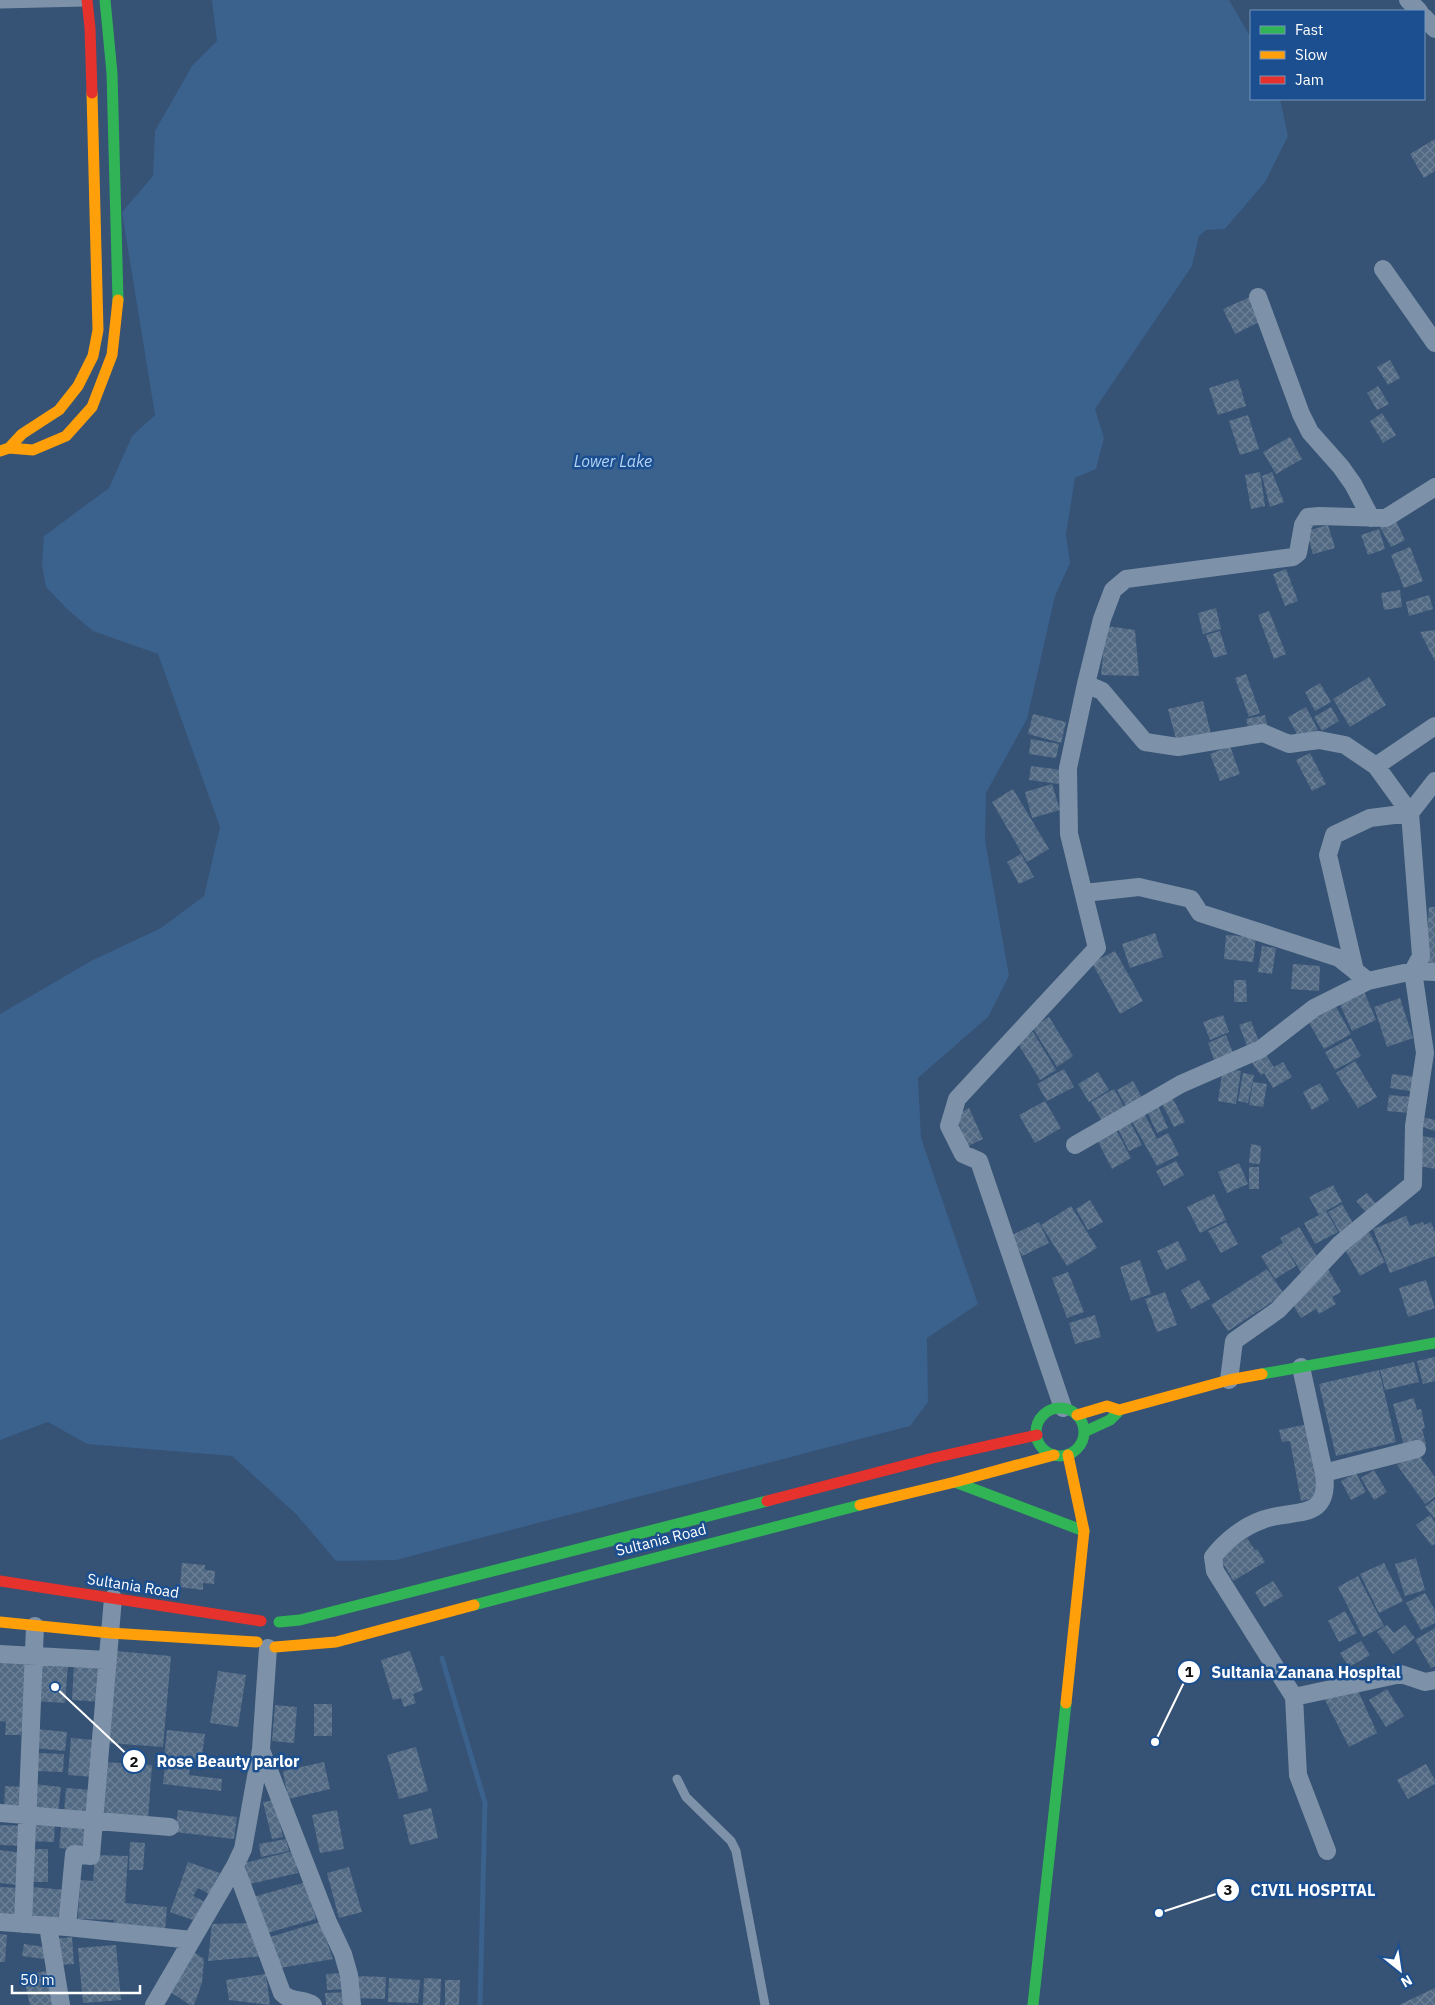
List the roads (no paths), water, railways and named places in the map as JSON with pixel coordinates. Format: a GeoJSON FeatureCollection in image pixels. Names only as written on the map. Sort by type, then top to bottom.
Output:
{"type":"FeatureCollection","features":[{"type":"Feature","properties":{"kind":"main road"},"geometry":{"type":"LineString","coordinates":[[5,450],[33,450],[66,436],[92,407],[112,355],[118,299],[112,73],[106,0]]}},
{"type":"Feature","properties":{"kind":"main road"},"geometry":{"type":"LineString","coordinates":[[5,450],[22,434],[59,410],[78,386],[93,356],[98,330],[90,28],[87,1]]}},
{"type":"Feature","properties":{"kind":"main road"},"geometry":{"type":"LineString","coordinates":[[1084,1432],[1110,1420],[1120,1410],[1229,1380],[1435,1343]]}},
{"type":"Feature","properties":{"kind":"main road"},"geometry":{"type":"LineString","coordinates":[[1070,1411],[1081,1420],[1084,1432],[1083,1442],[1068,1455],[1054,1455],[1042,1448],[1037,1435],[1039,1420],[1044,1414],[1050,1410],[1070,1411],[1107,1406],[1120,1410]]}},
{"type":"Feature","properties":{"kind":"main road","name":"Sultania Road"},"geometry":{"type":"LineString","coordinates":[[279,1622],[300,1620],[924,1460],[1037,1435]]}},
{"type":"Feature","properties":{"kind":"main road","name":"Sultania Road"},"geometry":{"type":"LineString","coordinates":[[0,1622],[110,1633],[267,1645],[336,1642],[1054,1455]]}},
{"type":"Feature","properties":{"kind":"main road"},"geometry":{"type":"LineString","coordinates":[[1033,2005],[1084,1531],[1068,1455]]}},
{"type":"Feature","properties":{"kind":"main road"},"geometry":{"type":"LineString","coordinates":[[955,1482],[1084,1531]]}},
{"type":"Feature","properties":{"kind":"main road","name":"Sultania Road"},"geometry":{"type":"LineString","coordinates":[[0,1581],[261,1621]]}},
{"type":"Feature","properties":{"kind":"main road"},"geometry":{"type":"LineString","coordinates":[[270,1619],[279,1622],[282,1626],[283,1636],[279,1644],[267,1645],[254,1633],[255,1628],[261,1621],[270,1619]]}},
{"type":"Feature","properties":{"kind":"street"},"geometry":{"type":"LineString","coordinates":[[1408,0],[1418,10]]}},
{"type":"Feature","properties":{"kind":"street"},"geometry":{"type":"LineString","coordinates":[[1425,18],[1435,29]]}},
{"type":"Feature","properties":{"kind":"street"},"geometry":{"type":"LineString","coordinates":[[1383,269],[1435,343]]}},
{"type":"Feature","properties":{"kind":"street"},"geometry":{"type":"LineString","coordinates":[[1258,297],[1301,414],[1310,432],[1341,467],[1353,484],[1371,518]]}},
{"type":"Feature","properties":{"kind":"street"},"geometry":{"type":"LineString","coordinates":[[1070,1411],[980,1161],[963,1154],[949,1126],[957,1099],[1097,948],[1069,834],[1068,768],[1102,619],[1113,590],[1126,579],[1293,557],[1298,553],[1303,525],[1308,518],[1319,516],[1386,518],[1435,486]]}},
{"type":"Feature","properties":{"kind":"street"},"geometry":{"type":"LineString","coordinates":[[1086,684],[1102,691],[1145,742],[1178,747],[1263,733],[1289,744],[1319,740],[1345,745],[1376,766],[1410,813],[1421,956],[1413,971],[1425,1054],[1414,1126],[1413,1184],[1340,1244],[1278,1310],[1234,1341],[1229,1380]]}},
{"type":"Feature","properties":{"kind":"street"},"geometry":{"type":"LineString","coordinates":[[1376,766],[1435,726]]}},
{"type":"Feature","properties":{"kind":"street"},"geometry":{"type":"LineString","coordinates":[[1361,976],[1328,855],[1334,835],[1370,818],[1410,813],[1435,781]]}},
{"type":"Feature","properties":{"kind":"street"},"geometry":{"type":"LineString","coordinates":[[1084,893],[1139,886],[1191,899],[1200,913],[1339,958],[1361,976]]}},
{"type":"Feature","properties":{"kind":"street"},"geometry":{"type":"LineString","coordinates":[[1074,1145],[1181,1084],[1262,1049],[1314,1008],[1361,976],[1413,971],[1435,972]]}},
{"type":"Feature","properties":{"kind":"street"},"geometry":{"type":"LineString","coordinates":[[1301,1367],[1324,1473],[1326,1486],[1324,1497],[1317,1507],[1301,1514],[1263,1520],[1241,1531],[1220,1548],[1213,1557],[1215,1571],[1294,1697],[1298,1775],[1327,1851]]}},
{"type":"Feature","properties":{"kind":"street"},"geometry":{"type":"LineString","coordinates":[[1324,1473],[1416,1449]]}},
{"type":"Feature","properties":{"kind":"street"},"geometry":{"type":"LineString","coordinates":[[68,1927],[74,1854],[91,1856],[113,1598]]}},
{"type":"Feature","properties":{"kind":"street"},"geometry":{"type":"LineString","coordinates":[[23,1924],[35,1626]]}},
{"type":"Feature","properties":{"kind":"street"},"geometry":{"type":"LineString","coordinates":[[154,2005],[235,1866],[242,1849],[261,1749],[267,1645]]}},
{"type":"Feature","properties":{"kind":"street"},"geometry":{"type":"LineString","coordinates":[[0,1654],[107,1660]]}},
{"type":"Feature","properties":{"kind":"street"},"geometry":{"type":"LineString","coordinates":[[1294,1697],[1401,1674],[1425,1682],[1435,1680]]}},
{"type":"Feature","properties":{"kind":"street"},"geometry":{"type":"LineString","coordinates":[[261,1749],[328,1922],[343,1954],[349,1975],[352,2005]]}},
{"type":"Feature","properties":{"kind":"street"},"geometry":{"type":"LineString","coordinates":[[0,1813],[170,1827]]}},
{"type":"Feature","properties":{"kind":"street"},"geometry":{"type":"LineString","coordinates":[[235,1866],[282,1993],[291,2000],[309,2002],[313,2005]]}},
{"type":"Feature","properties":{"kind":"street"},"geometry":{"type":"LineString","coordinates":[[0,1922],[192,1940]]}},
{"type":"Feature","properties":{"kind":"street"},"geometry":{"type":"LineString","coordinates":[[48,1926],[60,2005]]}},
{"type":"Feature","properties":{"kind":"lane"},"geometry":{"type":"LineString","coordinates":[[0,4],[106,0]]}},
{"type":"Feature","properties":{"kind":"lane"},"geometry":{"type":"LineString","coordinates":[[677,1779],[686,1797],[731,1841],[736,1851],[765,2005]]}},
{"type":"Feature","properties":{"kind":"water","name":"Lower Lake"},"geometry":{"type":"Polygon","coordinates":[[[212,0],[1229,0],[1250,36],[1250,100],[1280,100],[1288,136],[1265,182],[1225,229],[1206,230],[1199,236],[1192,266],[1095,409],[1104,438],[1096,469],[1075,478],[1066,534],[1070,563],[1055,596],[1027,719],[986,793],[985,840],[1009,976],[988,1017],[918,1078],[921,1138],[978,1304],[927,1338],[928,1402],[910,1426],[396,1560],[336,1561],[296,1514],[232,1456],[87,1444],[48,1422],[0,1440],[0,1014],[91,961],[161,928],[204,896],[220,827],[158,654],[93,631],[68,610],[46,587],[42,565],[44,536],[109,488],[132,436],[155,415],[122,212],[153,176],[155,131],[192,66],[217,41],[212,0]]]}},
{"type":"Feature","properties":{"kind":"waterway"},"geometry":{"type":"LineString","coordinates":[[442,1658],[485,1803],[480,2005]]}},
{"type":"Feature","properties":{"kind":"place","name":"Rose Beauty parlor"},"geometry":{"type":"Point","coordinates":[55,1687]}},
{"type":"Feature","properties":{"kind":"place","name":"Sultania Zanana Hospital"},"geometry":{"type":"Point","coordinates":[1155,1742]}},
{"type":"Feature","properties":{"kind":"place","name":"CIVIL HOSPITAL"},"geometry":{"type":"Point","coordinates":[1159,1913]}}]}
